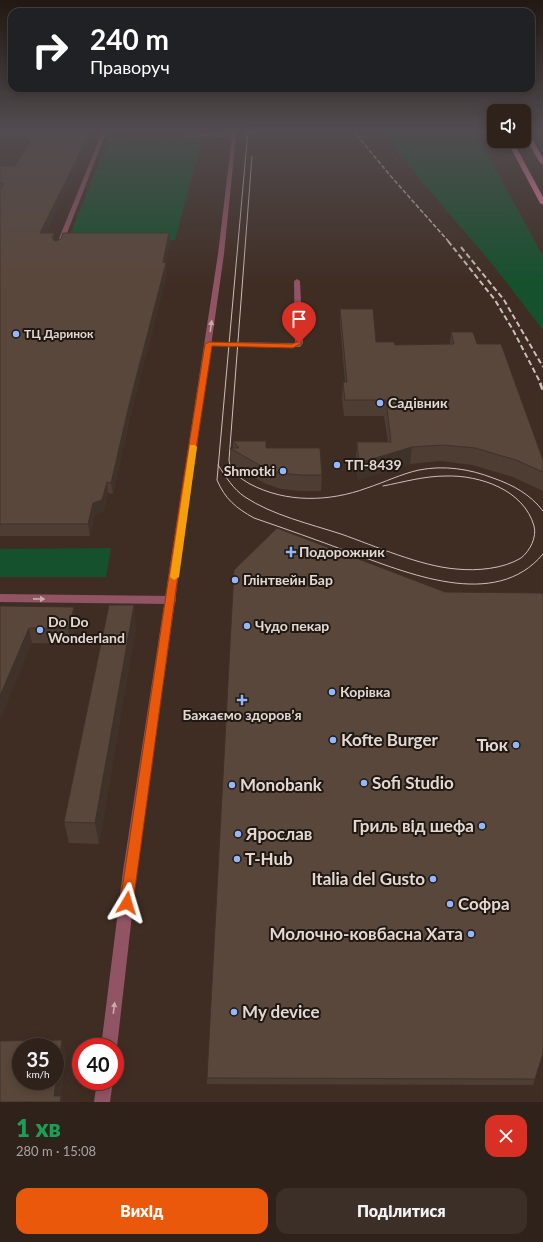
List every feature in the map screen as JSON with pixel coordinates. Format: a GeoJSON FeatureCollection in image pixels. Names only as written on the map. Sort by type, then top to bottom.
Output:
{"type":"FeatureCollection","features":[{"type":"Feature","properties":{"kind":"highway"},"geometry":{"type":"LineString","coordinates":[[532,181],[543,202]]}},
{"type":"Feature","properties":{"kind":"street"},"geometry":{"type":"LineString","coordinates":[[58,248],[85,181]]}},
{"type":"Feature","properties":{"kind":"street"},"geometry":{"type":"LineString","coordinates":[[110,1038],[130,871],[171,600],[183,508],[209,344],[221,254],[228,181]]}},
{"type":"Feature","properties":{"kind":"street"},"geometry":{"type":"LineString","coordinates":[[209,344],[293,346],[299,343],[297,281]]}},
{"type":"Feature","properties":{"kind":"street"},"geometry":{"type":"LineString","coordinates":[[0,598],[171,600]]}},
{"type":"Feature","properties":{"kind":"street"},"geometry":{"type":"LineString","coordinates":[[102,1102],[104,1090]]}},
{"type":"Feature","properties":{"kind":"green space"},"geometry":{"type":"Polygon","coordinates":[[[91,181],[191,181],[175,240],[67,242],[91,181]]]}},
{"type":"Feature","properties":{"kind":"green space"},"geometry":{"type":"Polygon","coordinates":[[[422,181],[502,181],[543,256],[543,330],[493,265],[422,181]]]}},
{"type":"Feature","properties":{"kind":"green space"},"geometry":{"type":"Polygon","coordinates":[[[111,548],[106,577],[0,577],[0,549],[111,548]]]}},
{"type":"Feature","properties":{"kind":"building"},"geometry":{"type":"Polygon","coordinates":[[[0,181],[66,181],[40,233],[54,233],[52,238],[55,241],[61,239],[63,233],[169,233],[163,262],[166,263],[130,401],[111,483],[107,482],[102,500],[93,503],[88,524],[0,524],[0,190],[4,183],[0,183],[0,181]]]}},
{"type":"Feature","properties":{"kind":"building"},"geometry":{"type":"Polygon","coordinates":[[[340,309],[373,309],[376,342],[394,342],[395,345],[454,344],[451,332],[473,332],[477,344],[501,344],[543,460],[543,472],[516,460],[475,448],[443,445],[412,447],[359,463],[357,442],[391,442],[386,400],[345,400],[343,382],[347,382],[340,309]]]}},
{"type":"Feature","properties":{"kind":"building"},"geometry":{"type":"Polygon","coordinates":[[[233,441],[266,441],[266,448],[320,448],[322,475],[281,473],[266,469],[230,448],[239,448],[233,441]]]}},
{"type":"Feature","properties":{"kind":"building"},"geometry":{"type":"Polygon","coordinates":[[[277,528],[445,592],[542,593],[543,1053],[535,1079],[207,1078],[234,570],[277,528]]]}},
{"type":"Feature","properties":{"kind":"building"},"geometry":{"type":"Polygon","coordinates":[[[109,605],[134,605],[95,823],[64,822],[109,605]]]}},
{"type":"Feature","properties":{"kind":"building"},"geometry":{"type":"Polygon","coordinates":[[[0,606],[74,607],[68,629],[29,628],[0,696],[0,606]]]}},
{"type":"Feature","properties":{"kind":"building"},"geometry":{"type":"Polygon","coordinates":[[[0,1041],[12,1041],[12,1090],[55,1090],[54,1096],[61,1096],[60,1102],[0,1102],[0,1041]]]}},
{"type":"Feature","properties":{"kind":"tram line"},"geometry":{"type":"LineString","coordinates":[[218,465],[243,181]]}},
{"type":"Feature","properties":{"kind":"tram line"},"geometry":{"type":"LineString","coordinates":[[250,181],[229,460],[233,471],[246,482],[278,495],[323,498],[353,493],[419,470],[438,468],[466,470],[484,475],[521,491],[533,500],[543,511]]}},
{"type":"Feature","properties":{"kind":"tram line"},"geometry":{"type":"LineString","coordinates":[[218,465],[241,494],[267,509],[428,564],[464,570],[498,567],[521,558],[527,552],[534,539],[534,526],[529,513],[521,503],[511,494],[486,482],[459,476],[438,476],[383,486]]}},
{"type":"Feature","properties":{"kind":"tram line"},"geometry":{"type":"LineString","coordinates":[[218,465],[217,480],[227,498],[236,507],[254,518],[423,577],[449,582],[476,584],[500,581],[523,571],[543,554]]}},
{"type":"Feature","properties":{"kind":"railway"},"geometry":{"type":"LineString","coordinates":[[395,181],[449,242]]}},
{"type":"Feature","properties":{"kind":"railway"},"geometry":{"type":"LineString","coordinates":[[448,241],[495,300],[513,330],[541,384]]}},
{"type":"Feature","properties":{"kind":"railway"},"geometry":{"type":"LineString","coordinates":[[461,247],[504,300],[543,367]]}},
{"type":"Feature","properties":{"kind":"railway"},"geometry":{"type":"LineString","coordinates":[[540,383],[543,391]]}},
{"type":"Feature","properties":{"kind":"slow traffic"},"geometry":{"type":"LineString","coordinates":[[174,577],[193,447]]}},
{"type":"Feature","properties":{"kind":"place","name":"ТЦ Даринок"},"geometry":{"type":"Point","coordinates":[16,334]}},
{"type":"Feature","properties":{"kind":"place","name":"Садівник"},"geometry":{"type":"Point","coordinates":[380,403]}},
{"type":"Feature","properties":{"kind":"place","name":"ТП-8439"},"geometry":{"type":"Point","coordinates":[337,465]}},
{"type":"Feature","properties":{"kind":"place","name":"Shmotki"},"geometry":{"type":"Point","coordinates":[283,471]}},
{"type":"Feature","properties":{"kind":"place","name":"Подорожник"},"geometry":{"type":"Point","coordinates":[291,552]}},
{"type":"Feature","properties":{"kind":"place","name":"Глінтвейн Бар"},"geometry":{"type":"Point","coordinates":[235,580]}},
{"type":"Feature","properties":{"kind":"place","name":"Чудо пекар"},"geometry":{"type":"Point","coordinates":[247,626]}},
{"type":"Feature","properties":{"kind":"place","name":"Do Do Wonderland"},"geometry":{"type":"Point","coordinates":[40,630]}},
{"type":"Feature","properties":{"kind":"place","name":"Корівка"},"geometry":{"type":"Point","coordinates":[332,692]}},
{"type":"Feature","properties":{"kind":"place","name":"Бажаємо здоровʼя"},"geometry":{"type":"Point","coordinates":[242,700]}},
{"type":"Feature","properties":{"kind":"place","name":"Kofte Burger"},"geometry":{"type":"Point","coordinates":[333,740]}},
{"type":"Feature","properties":{"kind":"place","name":"Тюк"},"geometry":{"type":"Point","coordinates":[516,745]}},
{"type":"Feature","properties":{"kind":"place","name":"Sofi Studio"},"geometry":{"type":"Point","coordinates":[364,783]}},
{"type":"Feature","properties":{"kind":"place","name":"Monobank"},"geometry":{"type":"Point","coordinates":[232,785]}},
{"type":"Feature","properties":{"kind":"place","name":"Гриль від шефа"},"geometry":{"type":"Point","coordinates":[482,826]}},
{"type":"Feature","properties":{"kind":"place","name":"Ярослав"},"geometry":{"type":"Point","coordinates":[238,834]}},
{"type":"Feature","properties":{"kind":"place","name":"T-Hub"},"geometry":{"type":"Point","coordinates":[237,859]}},
{"type":"Feature","properties":{"kind":"place","name":"Italia del Gusto"},"geometry":{"type":"Point","coordinates":[433,879]}},
{"type":"Feature","properties":{"kind":"place","name":"Софра"},"geometry":{"type":"Point","coordinates":[450,904]}},
{"type":"Feature","properties":{"kind":"place","name":"Молочно-ковбасна Хата"},"geometry":{"type":"Point","coordinates":[471,934]}},
{"type":"Feature","properties":{"kind":"place","name":"My device"},"geometry":{"type":"Point","coordinates":[234,1012]}},
{"type":"Feature","properties":{"kind":"route"},"geometry":{"type":"LineString","coordinates":[[127,903],[185,495],[209,344],[293,346],[299,343]]}}]}
